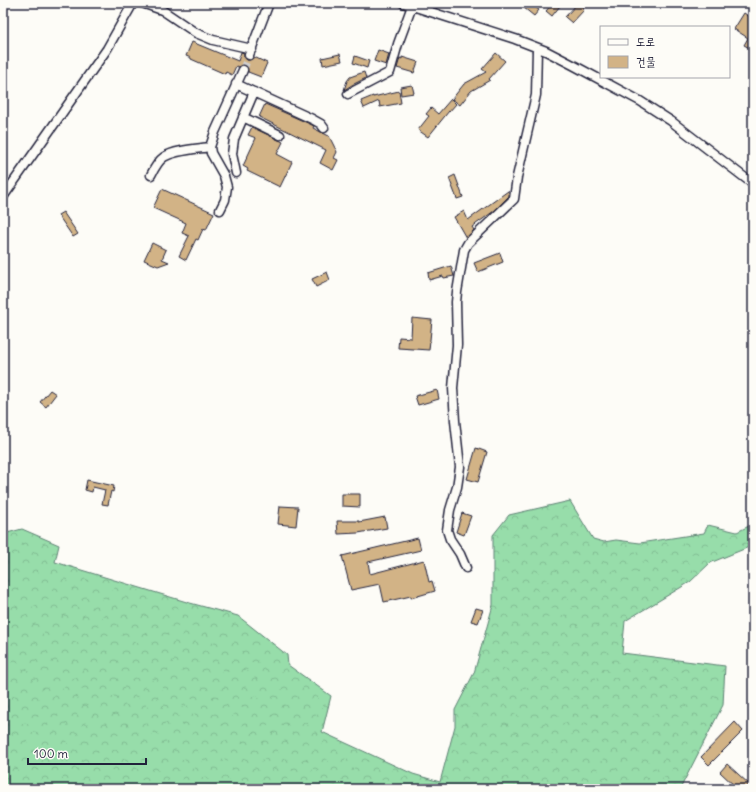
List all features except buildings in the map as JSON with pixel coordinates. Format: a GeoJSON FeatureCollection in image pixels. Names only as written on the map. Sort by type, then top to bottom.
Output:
{"type":"FeatureCollection","features":[{"type":"Feature","properties":{"kind":"street"},"geometry":{"type":"LineString","coordinates":[[3,197],[107,50],[133,3]]}},
{"type":"Feature","properties":{"kind":"street"},"geometry":{"type":"LineString","coordinates":[[142,3],[162,10],[196,32],[213,40],[250,52],[269,3]]}},
{"type":"Feature","properties":{"kind":"street"},"geometry":{"type":"LineString","coordinates":[[348,94],[390,72],[408,4],[483,28],[536,48],[573,65],[640,101],[671,121],[753,184]]}},
{"type":"Feature","properties":{"kind":"street"},"geometry":{"type":"LineString","coordinates":[[466,568],[460,554],[450,539],[447,530],[460,467],[453,388],[457,345],[457,292],[464,250],[468,243],[514,199],[517,177],[536,95],[536,48]]}},
{"type":"Feature","properties":{"kind":"street"},"geometry":{"type":"LineString","coordinates":[[220,210],[225,200],[227,187],[224,176],[211,153],[210,147],[215,132],[243,70]]}},
{"type":"Feature","properties":{"kind":"street"},"geometry":{"type":"LineString","coordinates":[[236,84],[312,119],[321,124],[324,128]]}},
{"type":"Feature","properties":{"kind":"street"},"geometry":{"type":"LineString","coordinates":[[236,173],[232,154],[234,139],[254,92]]}},
{"type":"Feature","properties":{"kind":"street"},"geometry":{"type":"LineString","coordinates":[[243,117],[280,135]]}},
{"type":"Feature","properties":{"kind":"street"},"geometry":{"type":"LineString","coordinates":[[151,175],[163,157],[179,152],[210,147]]}},
{"type":"Feature","properties":{"kind":"green space"},"geometry":{"type":"Polygon","coordinates":[[[570,501],[593,539],[604,542],[616,540],[640,543],[704,533],[708,525],[737,532],[753,524],[753,547],[749,547],[710,563],[690,582],[625,621],[622,653],[725,666],[723,705],[680,789],[3,789],[3,540],[7,533],[22,529],[59,545],[55,562],[238,616],[287,655],[288,665],[331,696],[322,732],[413,774],[440,782],[455,726],[455,710],[474,673],[493,605],[493,535],[509,515],[570,501]]]}},
{"type":"Feature","properties":{"kind":"tunnel"},"geometry":{"type":"LineString","coordinates":[[243,70],[249,55]]}}]}
